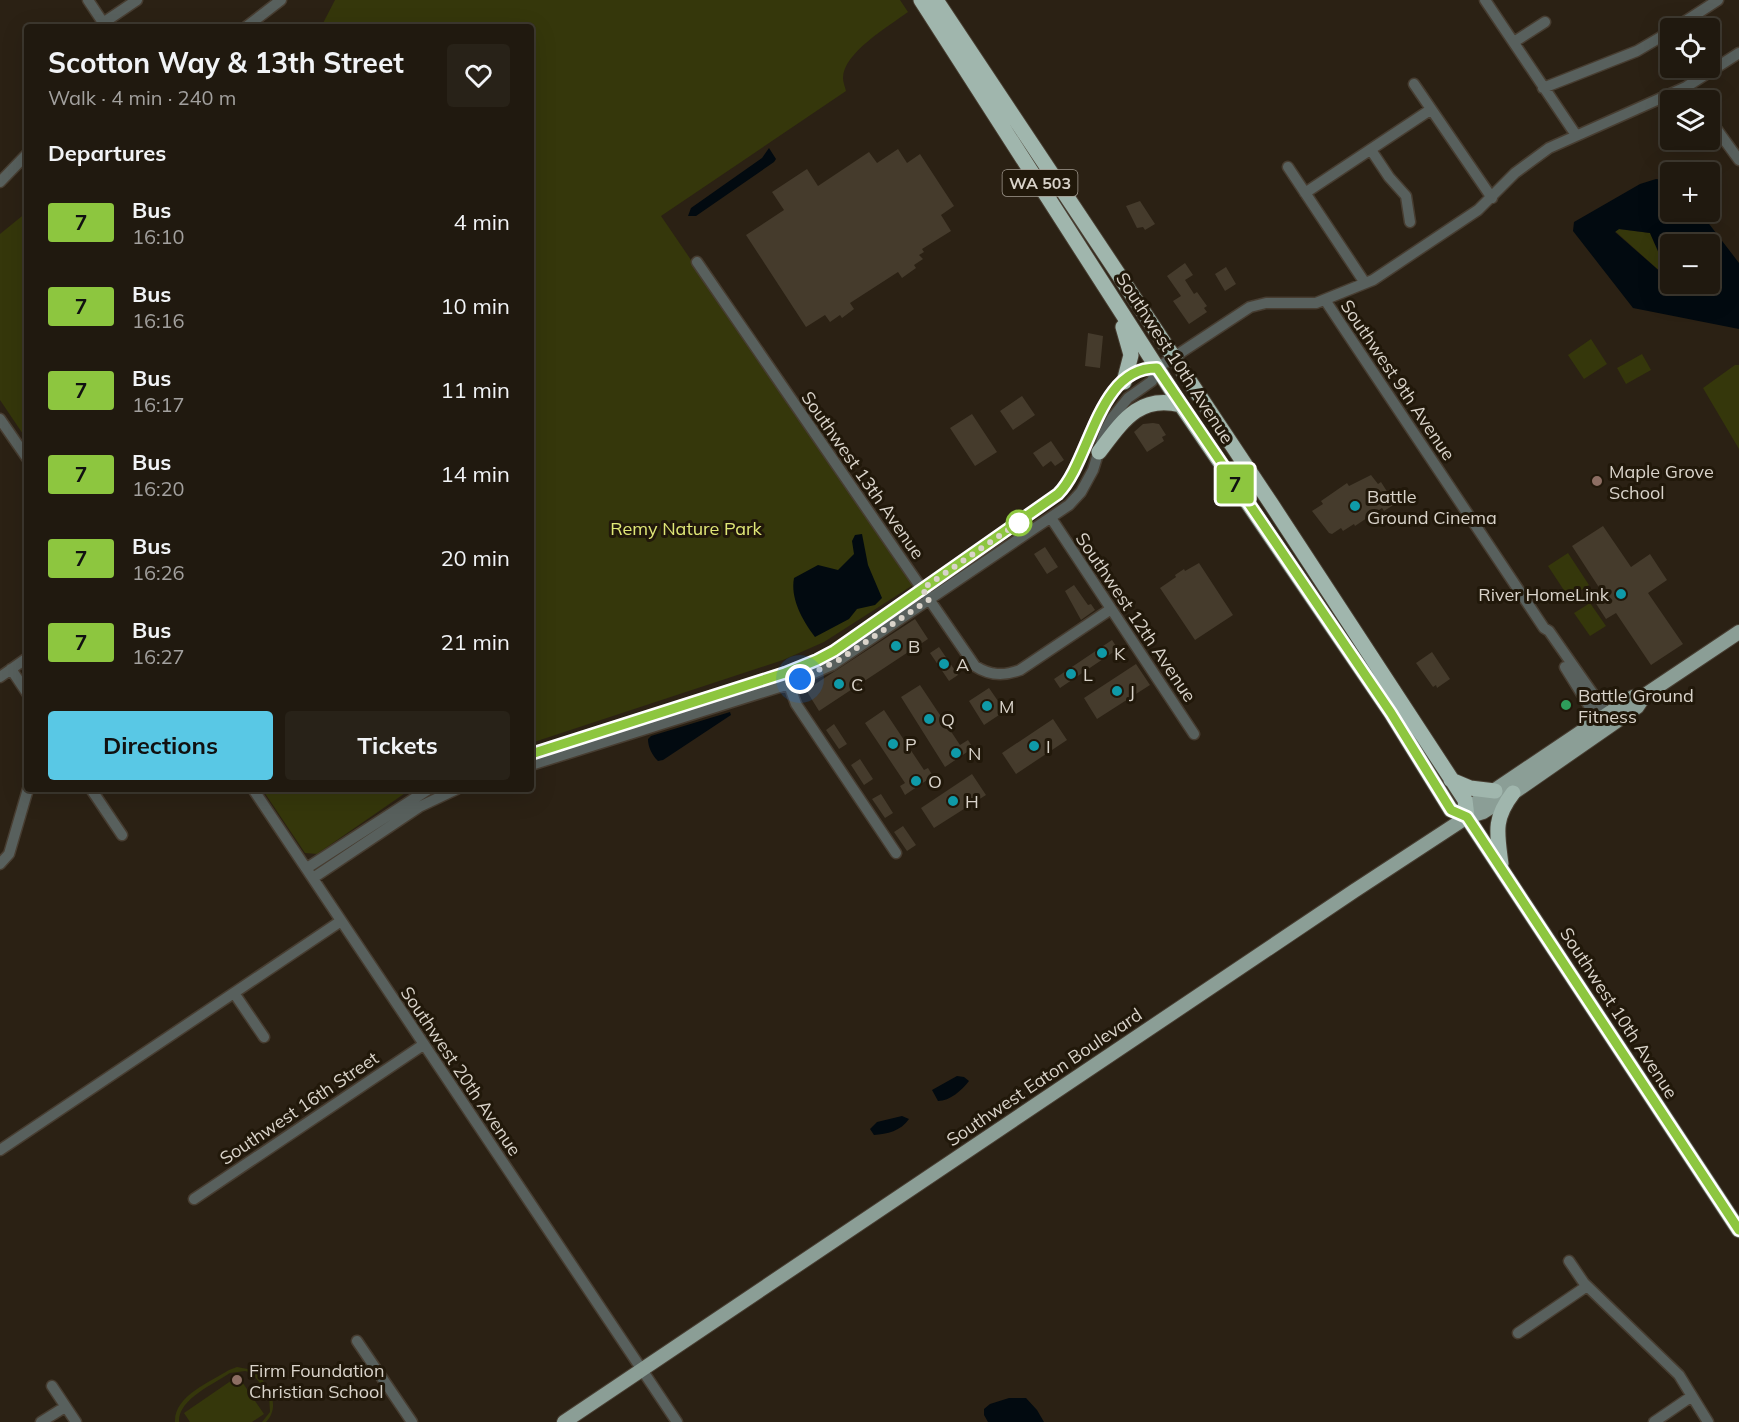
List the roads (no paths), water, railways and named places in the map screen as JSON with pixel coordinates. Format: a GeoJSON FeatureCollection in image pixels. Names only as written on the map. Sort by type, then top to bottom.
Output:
{"type":"FeatureCollection","features":[{"type":"Feature","properties":{"kind":"highway","name":"Southwest 10th Avenue"},"geometry":{"type":"LineString","coordinates":[[921,0],[1181,405],[1391,713],[1451,810],[1467,817]]}},
{"type":"Feature","properties":{"kind":"highway","name":"Southwest 10th Avenue"},"geometry":{"type":"LineString","coordinates":[[936,0],[1452,780],[1465,800],[1467,817],[1739,1230]]}},
{"type":"Feature","properties":{"kind":"highway"},"geometry":{"type":"LineString","coordinates":[[1120,310],[1131,348],[1130,362],[1124,382]]}},
{"type":"Feature","properties":{"kind":"highway"},"geometry":{"type":"LineString","coordinates":[[1099,452],[1126,419],[1143,406],[1156,401],[1181,405]]}},
{"type":"Feature","properties":{"kind":"highway"},"geometry":{"type":"LineString","coordinates":[[1452,780],[1470,788],[1495,790]]}},
{"type":"Feature","properties":{"kind":"highway"},"geometry":{"type":"LineString","coordinates":[[1502,870],[1497,835],[1498,818],[1513,793]]}},
{"type":"Feature","properties":{"kind":"main road","name":"Southwest Eaton Boulevard"},"geometry":{"type":"LineString","coordinates":[[564,1422],[1043,1098],[1467,817],[1484,812],[1513,793],[1637,706],[1645,695],[1739,632]]}},
{"type":"Feature","properties":{"kind":"main road","name":"Southwest Eaton Boulevard"},"geometry":{"type":"LineString","coordinates":[[1467,817],[1477,802],[1633,697],[1645,695]]}},
{"type":"Feature","properties":{"kind":"main road"},"geometry":{"type":"LineString","coordinates":[[1579,747],[1589,734],[1604,723],[1603,717]]}},
{"type":"Feature","properties":{"kind":"street"},"geometry":{"type":"LineString","coordinates":[[88,0],[103,24]]}},
{"type":"Feature","properties":{"kind":"street"},"geometry":{"type":"LineString","coordinates":[[105,24],[137,0]]}},
{"type":"Feature","properties":{"kind":"street"},"geometry":{"type":"LineString","coordinates":[[250,24],[281,0]]}},
{"type":"Feature","properties":{"kind":"street"},"geometry":{"type":"LineString","coordinates":[[1485,0],[1576,135]]}},
{"type":"Feature","properties":{"kind":"street"},"geometry":{"type":"LineString","coordinates":[[1690,18],[1718,0]]}},
{"type":"Feature","properties":{"kind":"street"},"geometry":{"type":"LineString","coordinates":[[1514,42],[1545,22]]}},
{"type":"Feature","properties":{"kind":"street"},"geometry":{"type":"LineString","coordinates":[[1544,88],[1637,51],[1660,37]]}},
{"type":"Feature","properties":{"kind":"street"},"geometry":{"type":"LineString","coordinates":[[534,753],[785,673],[834,651],[1029,516],[1062,490],[1080,461],[1096,416],[1124,382],[1144,368],[1157,368],[1250,307],[1266,303],[1305,304],[1325,300],[1365,283],[1469,216],[1492,198],[1525,164],[1576,135],[1686,87],[1739,52]]}},
{"type":"Feature","properties":{"kind":"street"},"geometry":{"type":"LineString","coordinates":[[1414,84],[1492,198]]}},
{"type":"Feature","properties":{"kind":"street"},"geometry":{"type":"LineString","coordinates":[[1305,193],[1430,110]]}},
{"type":"Feature","properties":{"kind":"street"},"geometry":{"type":"LineString","coordinates":[[1720,134],[1739,160]]}},
{"type":"Feature","properties":{"kind":"street"},"geometry":{"type":"LineString","coordinates":[[1371,150],[1389,177],[1406,196],[1410,222]]}},
{"type":"Feature","properties":{"kind":"street"},"geometry":{"type":"LineString","coordinates":[[0,182],[24,157]]}},
{"type":"Feature","properties":{"kind":"street"},"geometry":{"type":"LineString","coordinates":[[1288,167],[1365,283]]}},
{"type":"Feature","properties":{"kind":"street","name":"Southwest 13th Avenue"},"geometry":{"type":"LineString","coordinates":[[697,262],[975,666],[991,674],[1004,675],[1020,669],[1111,609]]}},
{"type":"Feature","properties":{"kind":"street","name":"Southwest 9th Avenue"},"geometry":{"type":"LineString","coordinates":[[1325,300],[1544,628],[1549,630],[1603,717]]}},
{"type":"Feature","properties":{"kind":"street"},"geometry":{"type":"LineString","coordinates":[[534,764],[789,684],[832,665],[1069,505],[1081,492],[1093,470],[1112,418],[1128,398],[1152,381],[1157,368]]}},
{"type":"Feature","properties":{"kind":"street"},"geometry":{"type":"LineString","coordinates":[[0,418],[24,454]]}},
{"type":"Feature","properties":{"kind":"street","name":"Southwest 12th Avenue"},"geometry":{"type":"LineString","coordinates":[[1051,518],[1194,734]]}},
{"type":"Feature","properties":{"kind":"street"},"geometry":{"type":"LineString","coordinates":[[0,677],[24,660]]}},
{"type":"Feature","properties":{"kind":"street"},"geometry":{"type":"LineString","coordinates":[[11,669],[24,688]]}},
{"type":"Feature","properties":{"kind":"street"},"geometry":{"type":"LineString","coordinates":[[785,673],[796,704],[896,853]]}},
{"type":"Feature","properties":{"kind":"street"},"geometry":{"type":"LineString","coordinates":[[2,863],[9,854],[27,792]]}},
{"type":"Feature","properties":{"kind":"street"},"geometry":{"type":"LineString","coordinates":[[93,792],[122,835]]}},
{"type":"Feature","properties":{"kind":"street","name":"Southwest 20th Avenue"},"geometry":{"type":"LineString","coordinates":[[255,792],[677,1422]]}},
{"type":"Feature","properties":{"kind":"street"},"geometry":{"type":"LineString","coordinates":[[306,868],[424,792]]}},
{"type":"Feature","properties":{"kind":"street"},"geometry":{"type":"LineString","coordinates":[[314,879],[419,807],[451,792]]}},
{"type":"Feature","properties":{"kind":"street"},"geometry":{"type":"LineString","coordinates":[[0,1150],[341,921]]}},
{"type":"Feature","properties":{"kind":"street"},"geometry":{"type":"LineString","coordinates":[[234,993],[264,1037]]}},
{"type":"Feature","properties":{"kind":"street","name":"Southwest 16th Street"},"geometry":{"type":"LineString","coordinates":[[194,1199],[423,1045]]}},
{"type":"Feature","properties":{"kind":"street"},"geometry":{"type":"LineString","coordinates":[[1569,1261],[1587,1286],[1679,1375],[1708,1422]]}},
{"type":"Feature","properties":{"kind":"street"},"geometry":{"type":"LineString","coordinates":[[1518,1333],[1587,1286]]}},
{"type":"Feature","properties":{"kind":"street"},"geometry":{"type":"LineString","coordinates":[[357,1341],[412,1422]]}},
{"type":"Feature","properties":{"kind":"street"},"geometry":{"type":"LineString","coordinates":[[52,1386],[76,1422]]}},
{"type":"Feature","properties":{"kind":"street"},"geometry":{"type":"LineString","coordinates":[[1654,1422],[1692,1396]]}},
{"type":"Feature","properties":{"kind":"street"},"geometry":{"type":"LineString","coordinates":[[41,1422],[65,1407]]}},
{"type":"Feature","properties":{"kind":"place","name":"Maple Grove School"},"geometry":{"type":"Point","coordinates":[1597,481]}},
{"type":"Feature","properties":{"kind":"place","name":"Battle Ground Cinema"},"geometry":{"type":"Point","coordinates":[1355,506]}},
{"type":"Feature","properties":{"kind":"place","name":"River HomeLink"},"geometry":{"type":"Point","coordinates":[1621,594]}},
{"type":"Feature","properties":{"kind":"place","name":"B"},"geometry":{"type":"Point","coordinates":[896,646]}},
{"type":"Feature","properties":{"kind":"place","name":"K"},"geometry":{"type":"Point","coordinates":[1102,653]}},
{"type":"Feature","properties":{"kind":"place","name":"A"},"geometry":{"type":"Point","coordinates":[944,664]}},
{"type":"Feature","properties":{"kind":"place","name":"L"},"geometry":{"type":"Point","coordinates":[1071,674]}},
{"type":"Feature","properties":{"kind":"place","name":"C"},"geometry":{"type":"Point","coordinates":[839,684]}},
{"type":"Feature","properties":{"kind":"place","name":"J"},"geometry":{"type":"Point","coordinates":[1117,691]}},
{"type":"Feature","properties":{"kind":"place","name":"Battle Ground Fitness"},"geometry":{"type":"Point","coordinates":[1566,705]}},
{"type":"Feature","properties":{"kind":"place","name":"M"},"geometry":{"type":"Point","coordinates":[987,706]}},
{"type":"Feature","properties":{"kind":"place","name":"Q"},"geometry":{"type":"Point","coordinates":[929,719]}},
{"type":"Feature","properties":{"kind":"place","name":"P"},"geometry":{"type":"Point","coordinates":[893,744]}},
{"type":"Feature","properties":{"kind":"place","name":"I"},"geometry":{"type":"Point","coordinates":[1034,746]}},
{"type":"Feature","properties":{"kind":"place","name":"N"},"geometry":{"type":"Point","coordinates":[956,753]}},
{"type":"Feature","properties":{"kind":"place","name":"O"},"geometry":{"type":"Point","coordinates":[916,781]}},
{"type":"Feature","properties":{"kind":"place","name":"H"},"geometry":{"type":"Point","coordinates":[953,801]}},
{"type":"Feature","properties":{"kind":"place","name":"Firm Foundation Christian School"},"geometry":{"type":"Point","coordinates":[237,1380]}},
{"type":"Feature","properties":{"kind":"park label","name":"Remy Nature Park"},"geometry":{"type":"Point","coordinates":[686,528]}}]}
